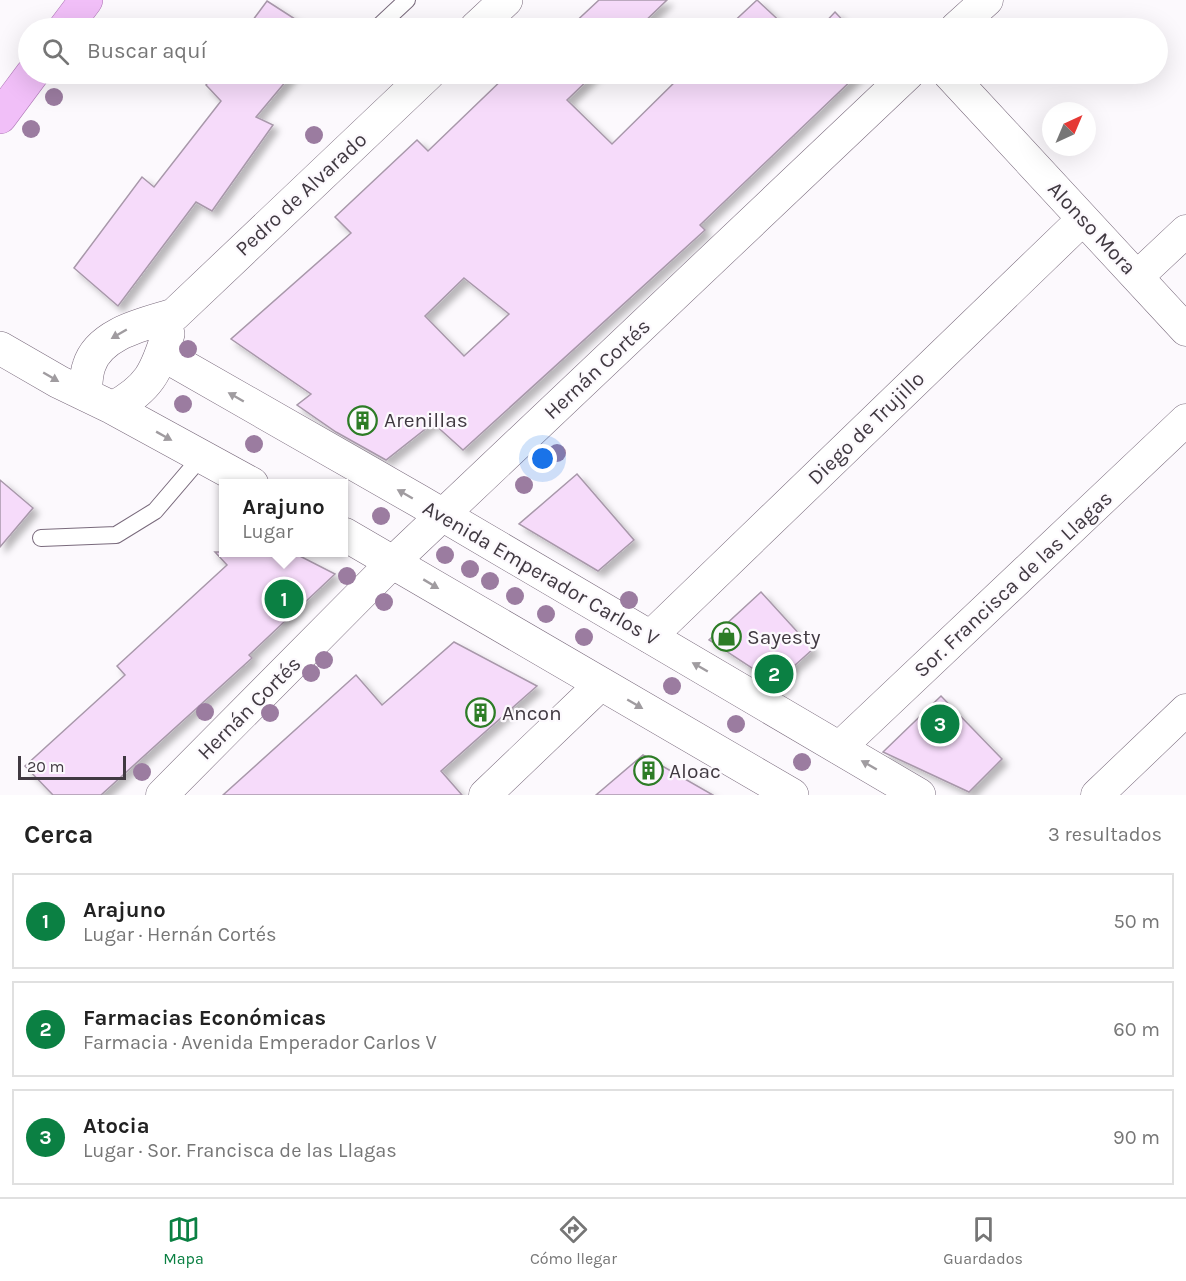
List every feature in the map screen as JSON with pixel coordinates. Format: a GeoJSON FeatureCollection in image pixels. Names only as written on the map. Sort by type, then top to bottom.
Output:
{"type":"FeatureCollection","features":[{"type":"Feature","properties":{"kind":"main road"},"geometry":{"type":"LineString","coordinates":[[72,18],[86,0]]}},
{"type":"Feature","properties":{"kind":"main road"},"geometry":{"type":"LineString","coordinates":[[487,18],[506,0]]}},
{"type":"Feature","properties":{"kind":"main road"},"geometry":{"type":"LineString","coordinates":[[0,117],[25,84]]}},
{"type":"Feature","properties":{"kind":"main road","name":"Pedro de Alvarado"},"geometry":{"type":"LineString","coordinates":[[174,315],[129,328],[105,342],[89,365],[99,401],[133,396],[150,379],[162,354],[174,315],[408,84]]}},
{"type":"Feature","properties":{"kind":"main road"},"geometry":{"type":"LineString","coordinates":[[0,348],[59,382],[245,479]]}},
{"type":"Feature","properties":{"kind":"main road","name":"Avenida Emperador Carlos V"},"geometry":{"type":"LineString","coordinates":[[162,354],[919,795]]}},
{"type":"Feature","properties":{"kind":"main road"},"geometry":{"type":"LineString","coordinates":[[348,536],[394,561],[790,795]]}},
{"type":"Feature","properties":{"kind":"street"},"geometry":{"type":"LineString","coordinates":[[967,18],[987,0]]}},
{"type":"Feature","properties":{"kind":"street","name":"Hernán Cortés"},"geometry":{"type":"LineString","coordinates":[[162,795],[394,561],[897,84]]}},
{"type":"Feature","properties":{"kind":"street","name":"Alonso Mora"},"geometry":{"type":"LineString","coordinates":[[958,84],[1186,330]]}},
{"type":"Feature","properties":{"kind":"street","name":"Diego de Trujillo"},"geometry":{"type":"LineString","coordinates":[[650,637],[1083,219]]}},
{"type":"Feature","properties":{"kind":"street"},"geometry":{"type":"LineString","coordinates":[[1137,277],[1186,231]]}},
{"type":"Feature","properties":{"kind":"street","name":"Sor. Francisca de las Llagas"},"geometry":{"type":"LineString","coordinates":[[839,748],[1186,420]]}},
{"type":"Feature","properties":{"kind":"street"},"geometry":{"type":"LineString","coordinates":[[485,795],[600,684]]}},
{"type":"Feature","properties":{"kind":"street"},"geometry":{"type":"LineString","coordinates":[[1097,795],[1186,710]]}},
{"type":"Feature","properties":{"kind":"lane"},"geometry":{"type":"LineString","coordinates":[[388,18],[407,0]]}},
{"type":"Feature","properties":{"kind":"lane"},"geometry":{"type":"LineString","coordinates":[[41,538],[116,535],[155,511],[202,456]]}},
{"type":"Feature","properties":{"kind":"building"},"geometry":{"type":"Polygon","coordinates":[[[599,0],[667,0],[648,18],[580,18],[599,0]]]}},
{"type":"Feature","properties":{"kind":"building"},"geometry":{"type":"Polygon","coordinates":[[[757,0],[776,18],[738,18],[757,0]]]}},
{"type":"Feature","properties":{"kind":"building"},"geometry":{"type":"Polygon","coordinates":[[[267,1],[293,18],[254,18],[267,1]]]}},
{"type":"Feature","properties":{"kind":"building"},"geometry":{"type":"Polygon","coordinates":[[[835,12],[841,18],[829,18],[835,12]]]}},
{"type":"Feature","properties":{"kind":"building"},"geometry":{"type":"Polygon","coordinates":[[[284,84],[256,117],[273,125],[212,211],[196,202],[118,306],[74,268],[142,177],[154,187],[221,101],[206,85],[284,84]]]}},
{"type":"Feature","properties":{"kind":"building"},"geometry":{"type":"Polygon","coordinates":[[[498,84],[584,84],[567,100],[612,144],[673,84],[848,84],[700,225],[705,230],[463,450],[433,423],[386,460],[336,432],[297,405],[311,394],[231,339],[351,233],[335,217],[417,140],[428,151],[498,84]],[[464,278],[425,316],[464,356],[509,314],[464,278]]]}},
{"type":"Feature","properties":{"kind":"building"},"geometry":{"type":"Polygon","coordinates":[[[577,474],[634,540],[598,571],[519,524],[577,474]]]}},
{"type":"Feature","properties":{"kind":"building"},"geometry":{"type":"Polygon","coordinates":[[[0,480],[33,508],[0,547],[0,480]]]}},
{"type":"Feature","properties":{"kind":"building"},"geometry":{"type":"Polygon","coordinates":[[[220,557],[302,557],[335,574],[249,655],[252,658],[101,795],[53,795],[25,766],[125,675],[117,666],[227,565],[220,557]]]}},
{"type":"Feature","properties":{"kind":"building"},"geometry":{"type":"Polygon","coordinates":[[[761,592],[813,649],[775,683],[709,640],[761,592]]]}},
{"type":"Feature","properties":{"kind":"building"},"geometry":{"type":"Polygon","coordinates":[[[454,642],[537,686],[441,771],[462,795],[223,795],[356,675],[382,705],[454,642]]]}},
{"type":"Feature","properties":{"kind":"building"},"geometry":{"type":"Polygon","coordinates":[[[941,696],[1002,759],[969,792],[883,752],[941,696]]]}},
{"type":"Feature","properties":{"kind":"building","name":"Aloac"},"geometry":{"type":"Polygon","coordinates":[[[643,755],[713,795],[596,795],[643,755]]]}},
{"type":"Feature","properties":{"kind":"place","name":"Arenillas"},"geometry":{"type":"Point","coordinates":[363,420]}},
{"type":"Feature","properties":{"kind":"place","name":"Arajuno"},"geometry":{"type":"Point","coordinates":[284,599]}},
{"type":"Feature","properties":{"kind":"place","name":"Sayesty"},"geometry":{"type":"Point","coordinates":[726,637]}},
{"type":"Feature","properties":{"kind":"place","name":"Farmacias Económicas"},"geometry":{"type":"Point","coordinates":[774,674]}},
{"type":"Feature","properties":{"kind":"place","name":"Ancon"},"geometry":{"type":"Point","coordinates":[481,713]}},
{"type":"Feature","properties":{"kind":"place","name":"Atocia"},"geometry":{"type":"Point","coordinates":[940,724]}},
{"type":"Feature","properties":{"kind":"place","name":"Aloac"},"geometry":{"type":"Point","coordinates":[648,771]}}]}
